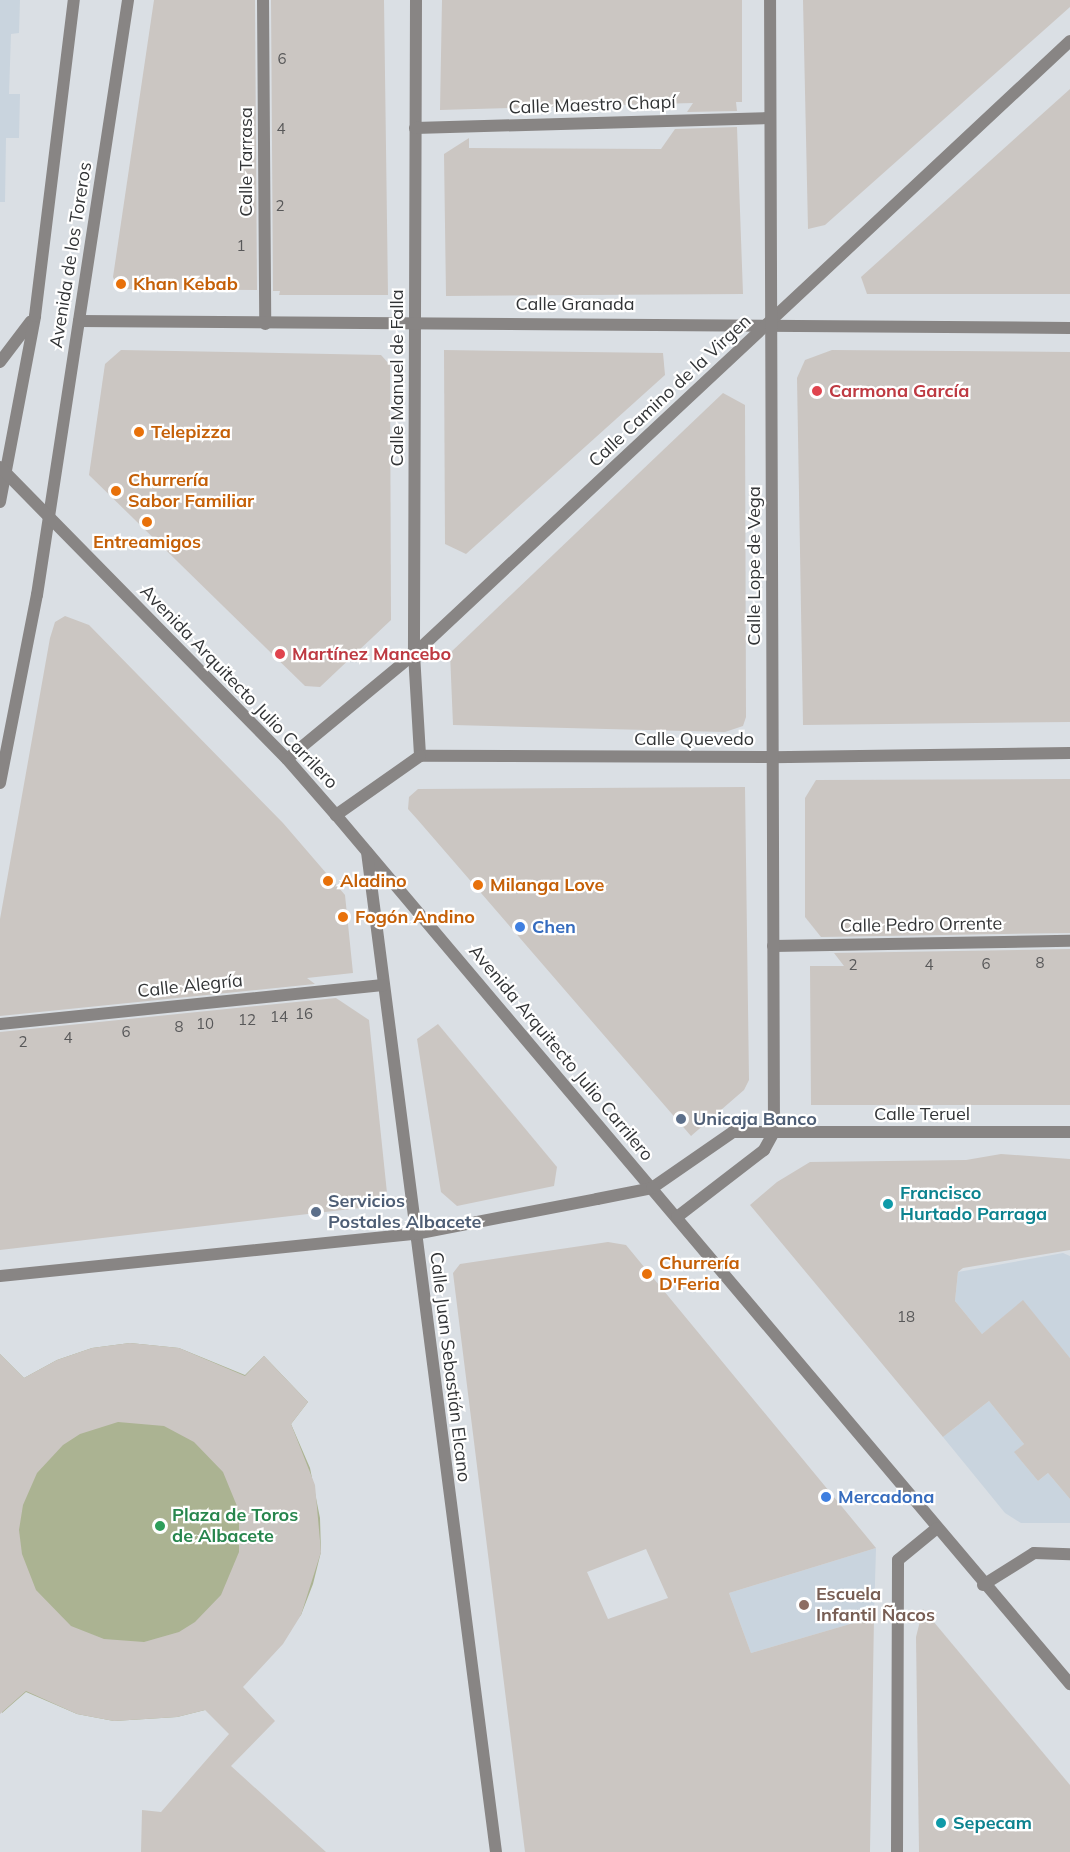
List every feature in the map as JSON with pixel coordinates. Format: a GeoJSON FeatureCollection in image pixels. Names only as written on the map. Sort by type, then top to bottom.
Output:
{"type":"FeatureCollection","features":[{"type":"Feature","properties":{"kind":"street","name":"Avenida de los Toreros"},"geometry":{"type":"LineString","coordinates":[[0,502],[3,469],[35,315],[74,0]]}},
{"type":"Feature","properties":{"kind":"street","name":"Avenida de los Toreros"},"geometry":{"type":"LineString","coordinates":[[0,783],[49,516],[128,0]]}},
{"type":"Feature","properties":{"kind":"street","name":"Calle Tarrasa"},"geometry":{"type":"LineString","coordinates":[[263,0],[265,324]]}},
{"type":"Feature","properties":{"kind":"street","name":"Calle Manuel de Falla"},"geometry":{"type":"LineString","coordinates":[[416,0],[414,654],[420,756]]}},
{"type":"Feature","properties":{"kind":"street","name":"Calle Lope de Vega"},"geometry":{"type":"LineString","coordinates":[[770,0],[774,1132]]}},
{"type":"Feature","properties":{"kind":"street","name":"Calle Camino de la Virgen"},"geometry":{"type":"LineString","coordinates":[[286,759],[414,654],[771,323],[1070,41]]}},
{"type":"Feature","properties":{"kind":"street","name":"Calle Maestro Chapí"},"geometry":{"type":"LineString","coordinates":[[415,128],[770,118]]}},
{"type":"Feature","properties":{"kind":"street","name":"Avenida de los Toreros"},"geometry":{"type":"LineString","coordinates":[[0,362],[35,315]]}},
{"type":"Feature","properties":{"kind":"street","name":"Calle Granada"},"geometry":{"type":"LineString","coordinates":[[79,321],[265,324],[771,323],[1070,328]]}},
{"type":"Feature","properties":{"kind":"street","name":"Avenida Arquitecto Julio Carrilero"},"geometry":{"type":"LineString","coordinates":[[3,469],[286,759],[336,815],[678,1217],[983,1585],[1070,1684]]}},
{"type":"Feature","properties":{"kind":"street","name":"Calle Quevedo"},"geometry":{"type":"LineString","coordinates":[[420,756],[772,758],[1070,753]]}},
{"type":"Feature","properties":{"kind":"street"},"geometry":{"type":"LineString","coordinates":[[336,815],[420,756]]}},
{"type":"Feature","properties":{"kind":"street","name":"Calle Juan Sebastián Elcano"},"geometry":{"type":"LineString","coordinates":[[367,851],[496,1852]]}},
{"type":"Feature","properties":{"kind":"street","name":"Calle Pedro Orrente"},"geometry":{"type":"LineString","coordinates":[[773,946],[1070,941]]}},
{"type":"Feature","properties":{"kind":"street","name":"Calle Alegría"},"geometry":{"type":"LineString","coordinates":[[0,1024],[383,985]]}},
{"type":"Feature","properties":{"kind":"street","name":"Calle Teruel"},"geometry":{"type":"LineString","coordinates":[[652,1188],[733,1132],[1070,1132]]}},
{"type":"Feature","properties":{"kind":"street"},"geometry":{"type":"LineString","coordinates":[[678,1217],[764,1150],[774,1132]]}},
{"type":"Feature","properties":{"kind":"street"},"geometry":{"type":"LineString","coordinates":[[0,1276],[415,1234],[652,1188]]}},
{"type":"Feature","properties":{"kind":"street"},"geometry":{"type":"LineString","coordinates":[[897,1852],[898,1560],[937,1528]]}},
{"type":"Feature","properties":{"kind":"street"},"geometry":{"type":"LineString","coordinates":[[983,1585],[1035,1554],[1070,1554]]}},
{"type":"Feature","properties":{"kind":"shaded area"},"geometry":{"type":"Polygon","coordinates":[[[0,0],[20,0],[19,33],[11,34],[9,94],[20,94],[19,138],[6,138],[5,202],[0,202],[0,0]]]}},
{"type":"Feature","properties":{"kind":"shaded area"},"geometry":{"type":"Polygon","coordinates":[[[1063,1253],[1070,1256],[1070,1358],[1023,1301],[982,1334],[955,1301],[958,1272],[1063,1253]]]}},
{"type":"Feature","properties":{"kind":"shaded area"},"geometry":{"type":"Polygon","coordinates":[[[989,1401],[1024,1444],[1015,1453],[1038,1481],[1048,1473],[1070,1499],[1070,1523],[1021,1523],[1005,1513],[943,1437],[989,1401]]]}},
{"type":"Feature","properties":{"kind":"shaded area","name":"Escuela Infantil Ñacos"},"geometry":{"type":"Polygon","coordinates":[[[876,1548],[874,1617],[751,1653],[729,1593],[876,1548]]]}},
{"type":"Feature","properties":{"kind":"green space","name":"Plaza de Toros de Albacete"},"geometry":{"type":"Polygon","coordinates":[[[130,1343],[179,1348],[245,1375],[264,1356],[308,1402],[291,1424],[310,1468],[320,1518],[321,1552],[313,1584],[301,1615],[235,1692],[205,1710],[177,1717],[114,1721],[77,1714],[26,1692],[2,1713],[0,1354],[24,1378],[57,1360],[92,1348],[130,1343]]]}},
{"type":"Feature","properties":{"kind":"building"},"geometry":{"type":"Polygon","coordinates":[[[154,0],[255,0],[257,290],[118,289],[113,277],[154,0]]]}},
{"type":"Feature","properties":{"kind":"building"},"geometry":{"type":"Polygon","coordinates":[[[271,0],[384,0],[388,295],[279,295],[280,291],[273,291],[271,0]]]}},
{"type":"Feature","properties":{"kind":"building"},"geometry":{"type":"Polygon","coordinates":[[[442,0],[742,0],[742,102],[736,102],[737,111],[687,112],[693,103],[440,110],[442,0]]]}},
{"type":"Feature","properties":{"kind":"building"},"geometry":{"type":"Polygon","coordinates":[[[803,0],[1070,0],[1070,7],[825,225],[808,229],[803,0]]]}},
{"type":"Feature","properties":{"kind":"building"},"geometry":{"type":"Polygon","coordinates":[[[1070,89],[1070,294],[867,294],[861,277],[1070,89]]]}},
{"type":"Feature","properties":{"kind":"building"},"geometry":{"type":"Polygon","coordinates":[[[737,127],[743,294],[446,296],[444,154],[469,138],[469,148],[661,149],[675,129],[737,127]]]}},
{"type":"Feature","properties":{"kind":"building"},"geometry":{"type":"Polygon","coordinates":[[[121,350],[381,355],[390,365],[391,620],[320,687],[305,686],[89,475],[105,364],[121,350]]]}},
{"type":"Feature","properties":{"kind":"building"},"geometry":{"type":"Polygon","coordinates":[[[444,350],[663,353],[665,375],[466,554],[445,544],[444,350]]]}},
{"type":"Feature","properties":{"kind":"building"},"geometry":{"type":"Polygon","coordinates":[[[832,350],[1070,352],[1070,722],[803,725],[797,378],[805,360],[832,350]]]}},
{"type":"Feature","properties":{"kind":"building"},"geometry":{"type":"Polygon","coordinates":[[[723,393],[745,405],[746,717],[743,726],[725,732],[453,725],[450,653],[723,393]]]}},
{"type":"Feature","properties":{"kind":"building"},"geometry":{"type":"Polygon","coordinates":[[[65,616],[89,625],[283,823],[345,895],[353,973],[307,978],[315,984],[0,1016],[0,919],[50,638],[55,622],[65,616]]]}},
{"type":"Feature","properties":{"kind":"building"},"geometry":{"type":"Polygon","coordinates":[[[1070,779],[1070,933],[821,937],[805,917],[805,798],[816,780],[1070,779]]]}},
{"type":"Feature","properties":{"kind":"building"},"geometry":{"type":"Polygon","coordinates":[[[745,787],[749,1080],[744,1090],[691,1136],[408,809],[409,797],[418,789],[745,787]]]}},
{"type":"Feature","properties":{"kind":"building"},"geometry":{"type":"Polygon","coordinates":[[[1070,949],[1070,1105],[811,1105],[810,966],[844,966],[834,953],[1070,949]]]}},
{"type":"Feature","properties":{"kind":"building"},"geometry":{"type":"Polygon","coordinates":[[[336,998],[369,1020],[387,1193],[377,1206],[0,1250],[0,1032],[336,998]]]}},
{"type":"Feature","properties":{"kind":"building"},"geometry":{"type":"Polygon","coordinates":[[[438,1024],[557,1167],[554,1186],[457,1206],[441,1192],[417,1039],[438,1024]]]}},
{"type":"Feature","properties":{"kind":"building"},"geometry":{"type":"Polygon","coordinates":[[[1001,1154],[1070,1159],[1070,1250],[963,1268],[958,1272],[955,1301],[982,1334],[1023,1300],[1070,1358],[1070,1499],[1048,1473],[1038,1481],[1014,1452],[1024,1444],[989,1401],[943,1437],[750,1205],[777,1182],[810,1162],[966,1160],[1001,1154]]]}},
{"type":"Feature","properties":{"kind":"building"},"geometry":{"type":"Polygon","coordinates":[[[608,1242],[626,1245],[876,1548],[729,1593],[751,1653],[874,1617],[870,1852],[525,1852],[453,1273],[460,1264],[608,1242]],[[646,1549],[587,1572],[608,1619],[668,1598],[646,1549]]]}},
{"type":"Feature","properties":{"kind":"building","name":"Plaza de Toros de Albacete"},"geometry":{"type":"Polygon","coordinates":[[[130,1343],[179,1348],[245,1376],[264,1356],[308,1402],[291,1424],[315,1485],[321,1552],[301,1615],[283,1644],[243,1687],[275,1721],[231,1766],[326,1852],[141,1852],[142,1810],[161,1812],[229,1734],[205,1710],[177,1717],[114,1721],[77,1714],[26,1691],[0,1714],[0,1354],[24,1378],[57,1360],[92,1348],[130,1343]],[[118,1422],[80,1434],[63,1445],[37,1473],[23,1505],[19,1530],[22,1554],[36,1590],[71,1626],[104,1639],[144,1642],[179,1632],[195,1622],[221,1595],[239,1552],[239,1511],[223,1472],[194,1442],[164,1426],[118,1422]]]}},
{"type":"Feature","properties":{"kind":"building"},"geometry":{"type":"Polygon","coordinates":[[[923,1609],[1070,1785],[1070,1852],[919,1852],[916,1637],[923,1609]]]}},
{"type":"Feature","properties":{"kind":"place","name":"Khan Kebab"},"geometry":{"type":"Point","coordinates":[121,284]}},
{"type":"Feature","properties":{"kind":"place","name":"Carmona García"},"geometry":{"type":"Point","coordinates":[817,391]}},
{"type":"Feature","properties":{"kind":"place","name":"Telepizza"},"geometry":{"type":"Point","coordinates":[139,432]}},
{"type":"Feature","properties":{"kind":"place","name":"Churrería Sabor Familiar"},"geometry":{"type":"Point","coordinates":[116,491]}},
{"type":"Feature","properties":{"kind":"place","name":"Entreamigos"},"geometry":{"type":"Point","coordinates":[147,522]}},
{"type":"Feature","properties":{"kind":"place","name":"Martínez Mancebo"},"geometry":{"type":"Point","coordinates":[280,654]}},
{"type":"Feature","properties":{"kind":"place","name":"Aladino"},"geometry":{"type":"Point","coordinates":[328,881]}},
{"type":"Feature","properties":{"kind":"place","name":"Milanga Love"},"geometry":{"type":"Point","coordinates":[478,885]}},
{"type":"Feature","properties":{"kind":"place","name":"Fogón Andino"},"geometry":{"type":"Point","coordinates":[343,917]}},
{"type":"Feature","properties":{"kind":"place","name":"Chen"},"geometry":{"type":"Point","coordinates":[520,927]}},
{"type":"Feature","properties":{"kind":"place","name":"Unicaja Banco"},"geometry":{"type":"Point","coordinates":[681,1119]}},
{"type":"Feature","properties":{"kind":"place","name":"Francisco Hurtado Parraga"},"geometry":{"type":"Point","coordinates":[888,1204]}},
{"type":"Feature","properties":{"kind":"place","name":"Servicios Postales Albacete"},"geometry":{"type":"Point","coordinates":[316,1212]}},
{"type":"Feature","properties":{"kind":"place","name":"Churrería D'Feria"},"geometry":{"type":"Point","coordinates":[647,1274]}},
{"type":"Feature","properties":{"kind":"place","name":"Mercadona"},"geometry":{"type":"Point","coordinates":[826,1497]}},
{"type":"Feature","properties":{"kind":"place","name":"Plaza de Toros de Albacete"},"geometry":{"type":"Point","coordinates":[160,1526]}},
{"type":"Feature","properties":{"kind":"place","name":"Escuela Infantil Ñacos"},"geometry":{"type":"Point","coordinates":[804,1605]}},
{"type":"Feature","properties":{"kind":"place","name":"Sepecam"},"geometry":{"type":"Point","coordinates":[941,1823]}}]}
